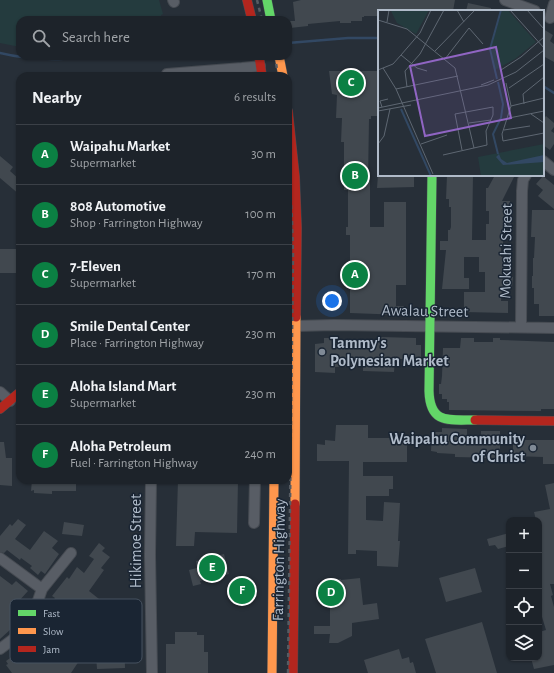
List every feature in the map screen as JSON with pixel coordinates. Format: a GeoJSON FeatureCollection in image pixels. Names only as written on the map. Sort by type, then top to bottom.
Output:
{"type":"FeatureCollection","features":[{"type":"Feature","properties":{"kind":"main road"},"geometry":{"type":"LineString","coordinates":[[247,0],[251,16]]}},
{"type":"Feature","properties":{"kind":"main road"},"geometry":{"type":"LineString","coordinates":[[267,0],[270,16]]}},
{"type":"Feature","properties":{"kind":"main road"},"geometry":{"type":"LineString","coordinates":[[275,60],[277,64],[281,66]]}},
{"type":"Feature","properties":{"kind":"main road"},"geometry":{"type":"LineString","coordinates":[[280,60],[282,72]]}},
{"type":"Feature","properties":{"kind":"main road"},"geometry":{"type":"LineString","coordinates":[[260,61],[261,72]]}},
{"type":"Feature","properties":{"kind":"main road","name":"Farrington Highway"},"geometry":{"type":"LineString","coordinates":[[292,149],[295,177],[296,221],[292,327],[293,673]]}},
{"type":"Feature","properties":{"kind":"main road"},"geometry":{"type":"LineString","coordinates":[[432,176],[430,406],[433,412],[438,416],[454,420],[554,421]]}},
{"type":"Feature","properties":{"kind":"main road"},"geometry":{"type":"LineString","coordinates":[[0,409],[16,396]]}},
{"type":"Feature","properties":{"kind":"main road","name":"Farrington Highway"},"geometry":{"type":"LineString","coordinates":[[272,673],[274,484]]}},
{"type":"Feature","properties":{"kind":"street"},"geometry":{"type":"LineString","coordinates":[[505,0],[532,10]]}},
{"type":"Feature","properties":{"kind":"street"},"geometry":{"type":"LineString","coordinates":[[549,18],[554,4]]}},
{"type":"Feature","properties":{"kind":"street"},"geometry":{"type":"LineString","coordinates":[[243,72],[260,61]]}},
{"type":"Feature","properties":{"kind":"street"},"geometry":{"type":"LineString","coordinates":[[544,162],[554,170]]}},
{"type":"Feature","properties":{"kind":"street","name":"Mokuahi Street"},"geometry":{"type":"LineString","coordinates":[[520,327],[522,191],[523,180],[525,176]]}},
{"type":"Feature","properties":{"kind":"street","name":"Awalau Street"},"geometry":{"type":"LineString","coordinates":[[292,327],[334,325],[554,328]]}},
{"type":"Feature","properties":{"kind":"street"},"geometry":{"type":"LineString","coordinates":[[0,392],[10,401]]}},
{"type":"Feature","properties":{"kind":"street","name":"Hikimoe Street"},"geometry":{"type":"LineString","coordinates":[[151,484],[150,555],[152,673]]}},
{"type":"Feature","properties":{"kind":"street"},"geometry":{"type":"LineString","coordinates":[[254,523],[255,484]]}},
{"type":"Feature","properties":{"kind":"street"},"geometry":{"type":"LineString","coordinates":[[39,599],[42,589],[71,553]]}},
{"type":"Feature","properties":{"kind":"street"},"geometry":{"type":"LineString","coordinates":[[0,558],[42,589]]}},
{"type":"Feature","properties":{"kind":"street"},"geometry":{"type":"LineString","coordinates":[[0,649],[10,642]]}},
{"type":"Feature","properties":{"kind":"green space"},"geometry":{"type":"Polygon","coordinates":[[[0,0],[159,0],[163,14],[161,16],[16,16],[16,46],[0,43],[0,0]]]}},
{"type":"Feature","properties":{"kind":"building"},"geometry":{"type":"Polygon","coordinates":[[[301,0],[455,0],[453,10],[384,9],[378,10],[378,16],[362,17],[362,21],[351,21],[351,23],[340,23],[340,21],[308,24],[308,26],[292,28],[292,21],[295,21],[293,2],[301,0]]]}},
{"type":"Feature","properties":{"kind":"building"},"geometry":{"type":"Polygon","coordinates":[[[468,3],[491,8],[491,10],[466,10],[468,3]]]}},
{"type":"Feature","properties":{"kind":"building"},"geometry":{"type":"Polygon","coordinates":[[[544,30],[553,35],[550,41],[554,44],[554,62],[544,57],[544,30]]]}},
{"type":"Feature","properties":{"kind":"building"},"geometry":{"type":"Polygon","coordinates":[[[329,71],[378,71],[378,116],[371,116],[371,119],[369,119],[368,181],[370,181],[370,227],[384,227],[384,202],[406,202],[406,285],[396,285],[396,306],[404,306],[403,315],[350,313],[350,235],[346,235],[346,227],[348,227],[348,190],[344,190],[344,142],[341,142],[342,118],[336,118],[337,95],[332,94],[329,71]]]}},
{"type":"Feature","properties":{"kind":"building"},"geometry":{"type":"Polygon","coordinates":[[[546,116],[554,123],[554,127],[551,131],[554,133],[554,144],[550,150],[544,146],[544,119],[546,116]]]}},
{"type":"Feature","properties":{"kind":"building"},"geometry":{"type":"Polygon","coordinates":[[[0,156],[13,167],[10,171],[16,176],[16,192],[0,178],[0,156]]]}},
{"type":"Feature","properties":{"kind":"building"},"geometry":{"type":"Polygon","coordinates":[[[378,175],[414,176],[414,187],[377,188],[378,175]]]}},
{"type":"Feature","properties":{"kind":"building"},"geometry":{"type":"Polygon","coordinates":[[[447,176],[473,176],[472,240],[486,240],[486,224],[489,224],[489,211],[486,211],[486,188],[488,188],[494,176],[514,176],[502,201],[510,201],[511,216],[511,226],[504,226],[503,245],[501,246],[501,257],[510,257],[510,277],[513,277],[512,287],[502,288],[501,301],[508,301],[508,313],[464,312],[464,292],[485,292],[485,272],[479,272],[479,257],[464,257],[464,278],[469,278],[469,289],[442,289],[446,250],[440,250],[440,241],[448,241],[448,230],[450,230],[451,227],[451,207],[449,207],[449,199],[446,199],[447,176]]]}},
{"type":"Feature","properties":{"kind":"building"},"geometry":{"type":"Polygon","coordinates":[[[543,176],[554,185],[554,209],[538,196],[543,190],[536,184],[543,176]]]}},
{"type":"Feature","properties":{"kind":"building"},"geometry":{"type":"Polygon","coordinates":[[[532,210],[554,210],[554,316],[539,316],[539,304],[534,304],[532,276],[535,237],[531,237],[532,210]]]}},
{"type":"Feature","properties":{"kind":"building"},"geometry":{"type":"Polygon","coordinates":[[[0,249],[16,249],[16,273],[0,273],[0,249]]]}},
{"type":"Feature","properties":{"kind":"building"},"geometry":{"type":"Polygon","coordinates":[[[381,337],[416,338],[416,345],[421,345],[421,360],[395,359],[394,372],[363,371],[363,366],[335,367],[335,373],[315,372],[315,344],[324,343],[324,338],[335,338],[335,343],[363,343],[363,340],[381,340],[381,337]]]}},
{"type":"Feature","properties":{"kind":"building"},"geometry":{"type":"Polygon","coordinates":[[[461,338],[474,338],[474,342],[493,342],[493,338],[500,338],[500,340],[554,342],[554,409],[541,409],[541,411],[449,410],[449,402],[447,402],[447,399],[442,399],[442,394],[439,394],[439,384],[441,384],[442,376],[443,348],[460,348],[461,338]]]}},
{"type":"Feature","properties":{"kind":"building"},"geometry":{"type":"Polygon","coordinates":[[[336,425],[368,425],[368,438],[407,438],[407,462],[363,462],[363,476],[393,476],[393,489],[389,489],[389,496],[366,496],[366,520],[383,521],[384,502],[400,503],[398,567],[377,566],[377,551],[356,550],[356,554],[348,554],[349,461],[317,461],[317,444],[325,445],[325,440],[335,441],[336,425]]]}},
{"type":"Feature","properties":{"kind":"building"},"geometry":{"type":"Polygon","coordinates":[[[442,428],[467,429],[467,438],[481,439],[481,431],[500,431],[500,458],[455,457],[455,454],[437,453],[431,451],[432,432],[442,432],[442,428]]]}},
{"type":"Feature","properties":{"kind":"building","name":"Waipahu Community of Christ"},"geometry":{"type":"Polygon","coordinates":[[[513,440],[554,440],[554,464],[543,464],[543,457],[513,456],[513,440]]]}},
{"type":"Feature","properties":{"kind":"building"},"geometry":{"type":"Polygon","coordinates":[[[0,442],[4,442],[6,458],[12,458],[12,486],[0,485],[0,442]]]}},
{"type":"Feature","properties":{"kind":"building"},"geometry":{"type":"Polygon","coordinates":[[[554,483],[554,584],[550,584],[554,607],[554,665],[534,669],[532,661],[542,661],[542,631],[546,630],[542,617],[542,517],[535,517],[534,512],[550,509],[545,485],[554,483]]]}},
{"type":"Feature","properties":{"kind":"building"},"geometry":{"type":"Polygon","coordinates":[[[32,484],[76,484],[76,491],[52,491],[52,494],[34,493],[34,490],[31,491],[32,484]]]}},
{"type":"Feature","properties":{"kind":"building"},"geometry":{"type":"Polygon","coordinates":[[[178,484],[238,484],[237,533],[195,532],[194,546],[176,546],[178,484]]]}},
{"type":"Feature","properties":{"kind":"building"},"geometry":{"type":"Polygon","coordinates":[[[18,519],[26,525],[15,539],[30,550],[44,531],[58,541],[52,548],[59,554],[45,574],[41,571],[38,575],[30,568],[32,566],[21,558],[20,560],[7,550],[4,553],[0,552],[0,536],[10,524],[12,526],[18,519]]]}},
{"type":"Feature","properties":{"kind":"building"},"geometry":{"type":"Polygon","coordinates":[[[64,522],[84,525],[82,536],[62,534],[64,522]]]}},
{"type":"Feature","properties":{"kind":"building"},"geometry":{"type":"Polygon","coordinates":[[[506,534],[506,547],[498,549],[495,545],[489,546],[487,539],[506,534]]]}},
{"type":"Feature","properties":{"kind":"building"},"geometry":{"type":"Polygon","coordinates":[[[99,543],[105,548],[102,551],[110,557],[101,568],[104,570],[89,591],[99,599],[54,599],[52,596],[67,577],[69,579],[77,567],[84,573],[94,559],[89,556],[99,543]]]}},
{"type":"Feature","properties":{"kind":"building"},"geometry":{"type":"Polygon","coordinates":[[[224,554],[229,574],[200,581],[201,584],[193,586],[189,570],[197,568],[196,561],[224,554]]]}},
{"type":"Feature","properties":{"kind":"building"},"geometry":{"type":"Polygon","coordinates":[[[475,568],[482,592],[446,602],[439,578],[475,568]]]}},
{"type":"Feature","properties":{"kind":"building"},"geometry":{"type":"Polygon","coordinates":[[[0,576],[12,585],[16,581],[28,591],[21,599],[10,599],[10,630],[0,639],[0,576]]]}},
{"type":"Feature","properties":{"kind":"building"},"geometry":{"type":"Polygon","coordinates":[[[360,578],[363,605],[377,603],[379,619],[352,623],[352,636],[338,643],[329,643],[330,634],[314,634],[314,626],[330,626],[330,601],[321,602],[320,583],[324,582],[323,581],[360,578]]]}},
{"type":"Feature","properties":{"kind":"building"},"geometry":{"type":"Polygon","coordinates":[[[239,584],[248,585],[245,599],[237,598],[239,584]]]}},
{"type":"Feature","properties":{"kind":"building"},"geometry":{"type":"Polygon","coordinates":[[[482,622],[497,673],[436,673],[425,639],[482,622]]]}},
{"type":"Feature","properties":{"kind":"building"},"geometry":{"type":"Polygon","coordinates":[[[175,632],[197,632],[197,635],[204,635],[204,652],[208,652],[208,673],[166,673],[166,644],[175,644],[175,632]]]}},
{"type":"Feature","properties":{"kind":"building"},"geometry":{"type":"Polygon","coordinates":[[[399,649],[402,659],[409,657],[410,663],[413,662],[416,673],[368,673],[364,660],[399,649]]]}},
{"type":"Feature","properties":{"kind":"building"},"geometry":{"type":"Polygon","coordinates":[[[10,658],[10,663],[78,663],[71,673],[12,673],[6,665],[8,664],[6,661],[10,658]]]}},
{"type":"Feature","properties":{"kind":"building"},"geometry":{"type":"Polygon","coordinates":[[[97,663],[125,663],[125,668],[97,669],[97,663]]]}},
{"type":"Feature","properties":{"kind":"waterway"},"geometry":{"type":"LineString","coordinates":[[292,43],[348,38],[378,38]]}},
{"type":"Feature","properties":{"kind":"waterway"},"geometry":{"type":"LineString","coordinates":[[0,53],[16,56]]}},
{"type":"Feature","properties":{"kind":"waterway"},"geometry":{"type":"LineString","coordinates":[[544,87],[554,93]]}},
{"type":"Feature","properties":{"kind":"railway"},"geometry":{"type":"LineString","coordinates":[[257,0],[261,16]]}},
{"type":"Feature","properties":{"kind":"railway"},"geometry":{"type":"LineString","coordinates":[[276,60],[277,72]]}},
{"type":"Feature","properties":{"kind":"railway"},"geometry":{"type":"LineString","coordinates":[[292,220],[292,338]]}},
{"type":"Feature","properties":{"kind":"railway"},"geometry":{"type":"LineString","coordinates":[[288,673],[290,484]]}},
{"type":"Feature","properties":{"kind":"traffic: fast"},"geometry":{"type":"LineString","coordinates":[[267,0],[270,16]]}},
{"type":"Feature","properties":{"kind":"traffic: fast"},"geometry":{"type":"LineString","coordinates":[[432,176],[430,402],[437,415],[442,418],[449,420],[475,420]]}},
{"type":"Feature","properties":{"kind":"traffic: slow"},"geometry":{"type":"LineString","coordinates":[[280,60],[282,72]]}},
{"type":"Feature","properties":{"kind":"traffic: slow"},"geometry":{"type":"LineString","coordinates":[[295,504],[296,317]]}},
{"type":"Feature","properties":{"kind":"traffic: slow"},"geometry":{"type":"LineString","coordinates":[[272,673],[274,484]]}},
{"type":"Feature","properties":{"kind":"traffic: jam"},"geometry":{"type":"LineString","coordinates":[[247,0],[251,16]]}},
{"type":"Feature","properties":{"kind":"traffic: jam"},"geometry":{"type":"LineString","coordinates":[[260,60],[261,72]]}},
{"type":"Feature","properties":{"kind":"traffic: jam"},"geometry":{"type":"LineString","coordinates":[[292,149],[295,177],[297,228],[296,317]]}},
{"type":"Feature","properties":{"kind":"traffic: jam"},"geometry":{"type":"LineString","coordinates":[[0,409],[16,395]]}},
{"type":"Feature","properties":{"kind":"traffic: jam"},"geometry":{"type":"LineString","coordinates":[[475,420],[554,421]]}},
{"type":"Feature","properties":{"kind":"traffic: jam"},"geometry":{"type":"LineString","coordinates":[[293,673],[295,504]]}},
{"type":"Feature","properties":{"kind":"place","name":"7-Eleven"},"geometry":{"type":"Point","coordinates":[351,83]}},
{"type":"Feature","properties":{"kind":"place","name":"808 Automotive"},"geometry":{"type":"Point","coordinates":[355,176]}},
{"type":"Feature","properties":{"kind":"place","name":"Waipahu Market"},"geometry":{"type":"Point","coordinates":[355,275]}},
{"type":"Feature","properties":{"kind":"place","name":"Tammy's Polynesian Market"},"geometry":{"type":"Point","coordinates":[322,352]}},
{"type":"Feature","properties":{"kind":"place","name":"Waipahu Community of Christ"},"geometry":{"type":"Point","coordinates":[533,448]}},
{"type":"Feature","properties":{"kind":"place","name":"Aloha Island Mart"},"geometry":{"type":"Point","coordinates":[212,568]}},
{"type":"Feature","properties":{"kind":"place","name":"Aloha Petroleum"},"geometry":{"type":"Point","coordinates":[242,591]}},
{"type":"Feature","properties":{"kind":"place","name":"Smile Dental Center"},"geometry":{"type":"Point","coordinates":[331,593]}}]}
